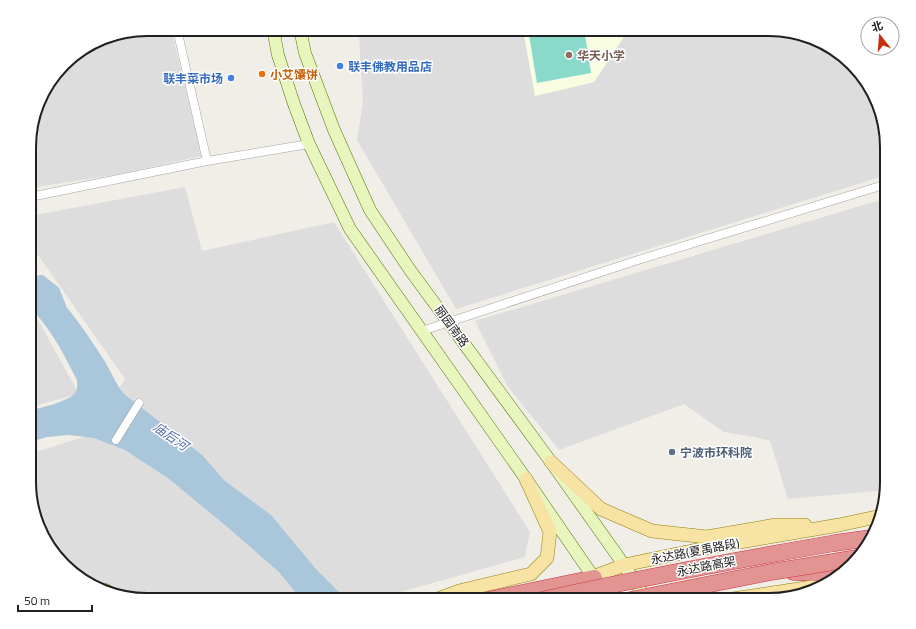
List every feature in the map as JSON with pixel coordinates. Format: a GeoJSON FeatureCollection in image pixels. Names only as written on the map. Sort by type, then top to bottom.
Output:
{"type":"FeatureCollection","features":[{"type":"Feature","properties":{"kind":"highway","name":"永达路高架"},"geometry":{"type":"LineString","coordinates":[[574,593],[749,558],[864,539]]}},
{"type":"Feature","properties":{"kind":"highway","name":"永达路高架"},"geometry":{"type":"LineString","coordinates":[[666,593],[772,572],[839,567]]}},
{"type":"Feature","properties":{"kind":"highway"},"geometry":{"type":"LineString","coordinates":[[522,593],[594,578]]}},
{"type":"Feature","properties":{"kind":"main road"},"geometry":{"type":"LineString","coordinates":[[274,36],[278,55],[309,144],[350,229],[594,578],[606,593]]}},
{"type":"Feature","properties":{"kind":"main road","name":"丽园南路"},"geometry":{"type":"LineString","coordinates":[[301,36],[305,53],[334,130],[370,210],[410,270],[551,462],[642,593]]}},
{"type":"Feature","properties":{"kind":"main road"},"geometry":{"type":"LineString","coordinates":[[551,462],[601,509],[652,531],[707,536],[776,525],[839,525]]}},
{"type":"Feature","properties":{"kind":"main road"},"geometry":{"type":"LineString","coordinates":[[454,593],[531,574],[547,558],[550,532],[526,479]]}},
{"type":"Feature","properties":{"kind":"main road","name":"永达路(夏禹路段)"},"geometry":{"type":"LineString","coordinates":[[537,593],[594,578],[624,566],[716,546],[874,518]]}},
{"type":"Feature","properties":{"kind":"main road"},"geometry":{"type":"LineString","coordinates":[[767,593],[798,589]]}},
{"type":"Feature","properties":{"kind":"street"},"geometry":{"type":"LineString","coordinates":[[179,36],[207,161]]}},
{"type":"Feature","properties":{"kind":"street"},"geometry":{"type":"LineString","coordinates":[[36,196],[207,161],[309,144]]}},
{"type":"Feature","properties":{"kind":"street"},"geometry":{"type":"LineString","coordinates":[[422,332],[448,322],[638,260],[880,186]]}},
{"type":"Feature","properties":{"kind":"street"},"geometry":{"type":"LineString","coordinates":[[116,440],[139,403]]}},
{"type":"Feature","properties":{"kind":"shaded area"},"geometry":{"type":"Polygon","coordinates":[[[173,36],[202,156],[114,175],[36,187],[37,133],[44,105],[64,74],[80,59],[98,47],[133,37],[173,36]]]}},
{"type":"Feature","properties":{"kind":"shaded area"},"geometry":{"type":"Polygon","coordinates":[[[524,36],[535,96],[594,82],[624,36],[776,36],[790,38],[811,44],[836,59],[852,74],[865,92],[872,105],[878,126],[880,140],[880,177],[456,309],[357,140],[363,101],[359,37],[524,36]]]}},
{"type":"Feature","properties":{"kind":"shaded area","name":"华天小学"},"geometry":{"type":"Polygon","coordinates":[[[524,36],[624,36],[594,82],[535,96],[524,36]]]}},
{"type":"Feature","properties":{"kind":"shaded area"},"geometry":{"type":"Polygon","coordinates":[[[529,36],[585,36],[591,73],[537,83],[529,36]]]}},
{"type":"Feature","properties":{"kind":"shaded area"},"geometry":{"type":"Polygon","coordinates":[[[185,187],[202,251],[334,222],[530,532],[525,557],[397,593],[140,593],[105,585],[80,570],[59,549],[44,524],[36,489],[36,452],[92,434],[125,379],[36,253],[36,215],[185,187]]]}},
{"type":"Feature","properties":{"kind":"shaded area"},"geometry":{"type":"Polygon","coordinates":[[[880,200],[880,491],[788,499],[770,441],[724,432],[684,404],[559,450],[508,387],[475,321],[880,200]]]}},
{"type":"Feature","properties":{"kind":"shaded area"},"geometry":{"type":"Polygon","coordinates":[[[36,318],[38,320],[79,394],[36,405],[36,318]]]}},
{"type":"Feature","properties":{"kind":"water"},"geometry":{"type":"Polygon","coordinates":[[[36,274],[51,289],[78,321],[124,394],[202,455],[225,481],[271,515],[315,568],[340,593],[296,593],[279,572],[225,525],[168,478],[125,450],[94,438],[68,435],[47,437],[36,440],[36,409],[67,399],[77,390],[77,380],[67,360],[45,325],[36,314],[36,274]]]}},
{"type":"Feature","properties":{"kind":"waterway","name":"庙后河"},"geometry":{"type":"LineString","coordinates":[[41,280],[55,291],[61,306]]}},
{"type":"Feature","properties":{"kind":"place","name":"华天小学"},"geometry":{"type":"Point","coordinates":[569,55]}},
{"type":"Feature","properties":{"kind":"place","name":"联丰佛教用品店"},"geometry":{"type":"Point","coordinates":[340,66]}},
{"type":"Feature","properties":{"kind":"place","name":"小艾馕饼"},"geometry":{"type":"Point","coordinates":[262,74]}},
{"type":"Feature","properties":{"kind":"place","name":"联丰菜市场"},"geometry":{"type":"Point","coordinates":[231,78]}},
{"type":"Feature","properties":{"kind":"place","name":"宁波市环科院"},"geometry":{"type":"Point","coordinates":[672,452]}}]}
